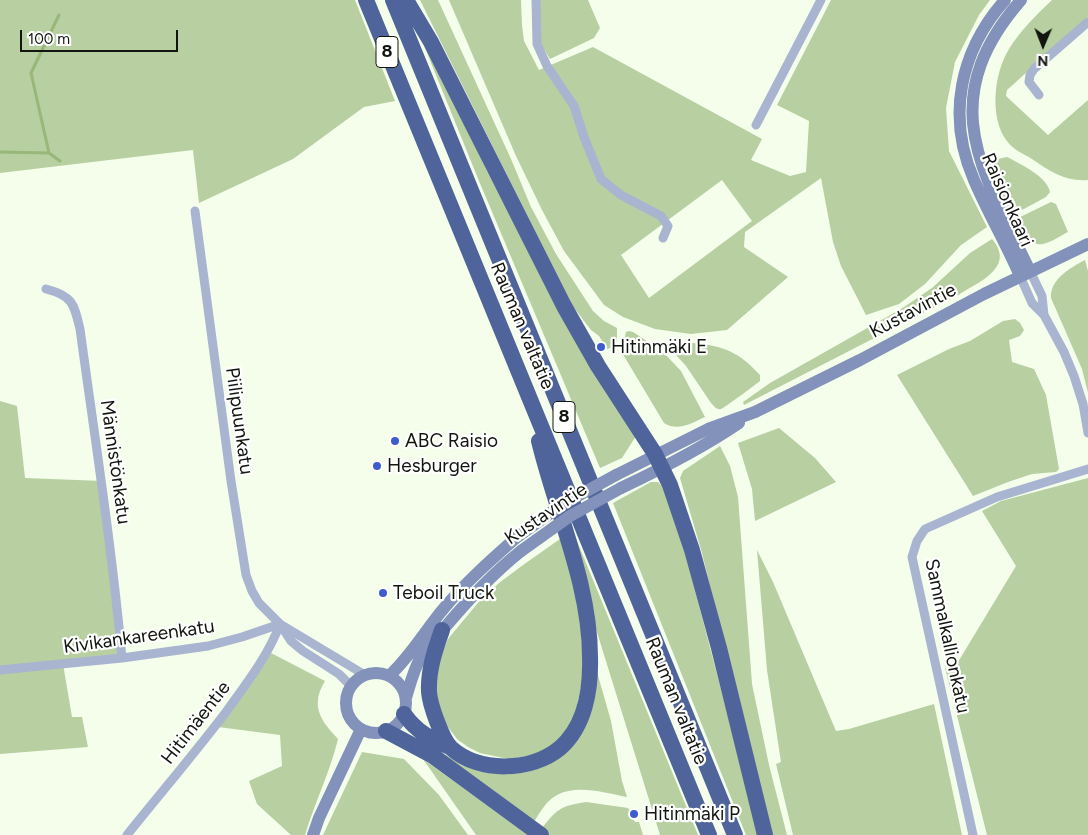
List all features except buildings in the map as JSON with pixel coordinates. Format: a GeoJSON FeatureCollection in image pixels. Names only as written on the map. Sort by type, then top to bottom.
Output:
{"type":"FeatureCollection","features":[{"type":"Feature","properties":{"kind":"highway","name":"Rauman valtatie"},"geometry":{"type":"LineString","coordinates":[[366,0],[709,835]]}},
{"type":"Feature","properties":{"kind":"highway","name":"Rauman valtatie"},"geometry":{"type":"LineString","coordinates":[[393,0],[735,835]]}},
{"type":"Feature","properties":{"kind":"highway"},"geometry":{"type":"LineString","coordinates":[[406,0],[431,42],[564,306],[598,366],[659,461],[670,485],[692,550],[719,648],[764,835]]}},
{"type":"Feature","properties":{"kind":"highway"},"geometry":{"type":"LineString","coordinates":[[405,706],[416,729],[432,739],[472,760],[487,765],[513,766],[539,760],[560,748],[568,739],[583,712],[587,694],[590,657],[588,623],[580,581],[546,469],[527,390]]}},
{"type":"Feature","properties":{"kind":"highway"},"geometry":{"type":"LineString","coordinates":[[442,630],[430,670],[429,692],[432,709],[450,747]]}},
{"type":"Feature","properties":{"kind":"highway"},"geometry":{"type":"LineString","coordinates":[[386,731],[433,756],[541,835]]}},
{"type":"Feature","properties":{"kind":"main road","name":"Raisionkaari"},"geometry":{"type":"LineString","coordinates":[[1005,0],[990,19],[972,50],[961,85],[960,114],[964,148],[974,179],[1025,274]]}},
{"type":"Feature","properties":{"kind":"main road","name":"Raisionkaari"},"geometry":{"type":"LineString","coordinates":[[1021,0],[1004,20],[992,39],[982,62],[974,96],[973,115],[974,137],[986,178],[1025,274]]}},
{"type":"Feature","properties":{"kind":"main road","name":"Kustavintie"},"geometry":{"type":"LineString","coordinates":[[405,706],[417,665],[423,653],[457,611],[501,567],[520,551],[570,516],[621,488],[708,429],[755,412],[1025,274],[1088,244]]}},
{"type":"Feature","properties":{"kind":"main road","name":"Kustavintie"},"geometry":{"type":"LineString","coordinates":[[389,676],[402,663],[455,596],[517,537],[563,504],[616,475],[659,461]]}},
{"type":"Feature","properties":{"kind":"main road"},"geometry":{"type":"LineString","coordinates":[[373,673],[389,676],[403,689],[405,706],[394,727],[386,731],[369,732],[361,729],[353,723],[348,714],[346,705],[347,695],[351,686],[357,679],[365,675],[373,673]]}},
{"type":"Feature","properties":{"kind":"main road"},"geometry":{"type":"LineString","coordinates":[[313,835],[319,818],[361,729]]}},
{"type":"Feature","properties":{"kind":"street"},"geometry":{"type":"LineString","coordinates":[[536,0],[536,44],[547,66],[574,106],[601,179],[621,195],[661,216],[668,226],[663,238]]}},
{"type":"Feature","properties":{"kind":"street"},"geometry":{"type":"LineString","coordinates":[[756,125],[821,0]]}},
{"type":"Feature","properties":{"kind":"street"},"geometry":{"type":"LineString","coordinates":[[1040,95],[1029,82],[1030,75],[1034,69],[1088,22]]}},
{"type":"Feature","properties":{"kind":"street","name":"Piilipuunkatu"},"geometry":{"type":"LineString","coordinates":[[194,211],[230,475],[246,575],[259,603],[280,624]]}},
{"type":"Feature","properties":{"kind":"street"},"geometry":{"type":"LineString","coordinates":[[1025,274],[1042,296],[1044,314],[1074,376],[1083,404],[1088,433]]}},
{"type":"Feature","properties":{"kind":"street","name":"Männistönkatu"},"geometry":{"type":"LineString","coordinates":[[46,289],[62,293],[70,301],[76,312],[80,329],[109,529],[122,658]]}},
{"type":"Feature","properties":{"kind":"street","name":"Sammalkallionkatu"},"geometry":{"type":"LineString","coordinates":[[973,835],[912,557],[917,541],[925,529],[997,497],[1088,469]]}},
{"type":"Feature","properties":{"kind":"street"},"geometry":{"type":"LineString","coordinates":[[280,624],[365,675]]}},
{"type":"Feature","properties":{"kind":"street"},"geometry":{"type":"LineString","coordinates":[[280,624],[291,641],[304,652],[339,674],[351,686]]}},
{"type":"Feature","properties":{"kind":"street","name":"Kivikankareenkatu"},"geometry":{"type":"LineString","coordinates":[[0,670],[122,658],[208,646],[242,638],[280,624]]}},
{"type":"Feature","properties":{"kind":"street","name":"Hitimäentie"},"geometry":{"type":"LineString","coordinates":[[127,835],[207,736],[242,689],[274,641],[280,624]]}},
{"type":"Feature","properties":{"kind":"green space"},"geometry":{"type":"Polygon","coordinates":[[[0,0],[355,0],[395,101],[364,107],[293,159],[199,203],[193,150],[0,173],[0,0]]]}},
{"type":"Feature","properties":{"kind":"green space"},"geometry":{"type":"Polygon","coordinates":[[[420,0],[438,0],[531,207],[556,254],[593,311],[604,321],[617,328],[617,346],[607,349],[599,336],[591,330],[571,304],[420,0]]]}},
{"type":"Feature","properties":{"kind":"green space"},"geometry":{"type":"Polygon","coordinates":[[[449,0],[521,0],[524,41],[539,70],[593,47],[762,139],[751,160],[790,176],[806,172],[809,121],[777,105],[831,0],[990,0],[979,15],[955,62],[946,108],[949,151],[987,227],[961,245],[925,284],[899,304],[866,315],[841,266],[833,242],[821,178],[745,232],[744,247],[788,277],[727,330],[691,334],[655,329],[623,317],[604,305],[564,251],[516,156],[449,0]],[[722,180],[621,255],[649,298],[752,221],[722,180]]]}},
{"type":"Feature","properties":{"kind":"green space"},"geometry":{"type":"Polygon","coordinates":[[[540,0],[588,0],[600,28],[594,38],[550,59],[540,43],[540,0]]]}},
{"type":"Feature","properties":{"kind":"green space"},"geometry":{"type":"Polygon","coordinates":[[[1052,0],[1088,0],[1088,17],[1007,90],[1006,96],[1048,135],[1088,100],[1088,180],[1072,179],[1058,175],[1018,151],[1007,141],[1001,131],[998,120],[996,108],[997,83],[1004,59],[1023,29],[1052,0]]]}},
{"type":"Feature","properties":{"kind":"green space"},"geometry":{"type":"Polygon","coordinates":[[[425,42],[487,171],[585,359],[636,436],[622,458],[600,468],[479,181],[423,43],[425,42]]]}},
{"type":"Feature","properties":{"kind":"green space"},"geometry":{"type":"Polygon","coordinates":[[[1007,157],[1039,176],[1048,186],[1050,192],[1046,197],[1011,216],[992,179],[988,164],[993,160],[1007,157]]]}},
{"type":"Feature","properties":{"kind":"green space"},"geometry":{"type":"Polygon","coordinates":[[[1051,202],[1056,204],[1068,232],[1043,244],[1035,243],[1022,232],[1014,220],[1051,202]]]}},
{"type":"Feature","properties":{"kind":"green space"},"geometry":{"type":"Polygon","coordinates":[[[992,239],[998,249],[1000,258],[997,266],[985,279],[960,294],[744,405],[743,402],[770,383],[901,309],[932,288],[970,253],[992,239]]]}},
{"type":"Feature","properties":{"kind":"green space"},"geometry":{"type":"Polygon","coordinates":[[[1085,260],[1088,271],[1088,393],[1082,369],[1051,298],[1057,280],[1067,271],[1085,260]]]}},
{"type":"Feature","properties":{"kind":"green space"},"geometry":{"type":"Polygon","coordinates":[[[1015,319],[1024,330],[1020,336],[1009,340],[1012,362],[1034,369],[1046,395],[1059,469],[1056,472],[1032,474],[973,496],[897,375],[949,349],[970,341],[1003,321],[1015,319]]]}},
{"type":"Feature","properties":{"kind":"green space"},"geometry":{"type":"Polygon","coordinates":[[[629,331],[662,351],[681,371],[705,417],[680,427],[669,426],[664,423],[624,356],[623,345],[626,332],[629,331]]]}},
{"type":"Feature","properties":{"kind":"green space"},"geometry":{"type":"Polygon","coordinates":[[[693,343],[722,348],[738,356],[760,375],[760,381],[723,408],[716,408],[673,350],[678,346],[693,343]]]}},
{"type":"Feature","properties":{"kind":"green space"},"geometry":{"type":"Polygon","coordinates":[[[0,401],[17,406],[25,478],[102,481],[122,658],[63,664],[72,717],[82,717],[88,747],[0,754],[0,401]]]}},
{"type":"Feature","properties":{"kind":"green space"},"geometry":{"type":"Polygon","coordinates":[[[779,428],[815,458],[836,482],[755,521],[752,489],[738,443],[779,428]]]}},
{"type":"Feature","properties":{"kind":"green space"},"geometry":{"type":"Polygon","coordinates":[[[720,446],[730,466],[738,497],[752,684],[769,765],[787,835],[771,835],[702,553],[680,478],[683,471],[720,446]]]}},
{"type":"Feature","properties":{"kind":"green space"},"geometry":{"type":"Polygon","coordinates":[[[1088,478],[1088,835],[987,835],[945,668],[955,667],[1016,566],[982,511],[1001,501],[1088,478]]]}},
{"type":"Feature","properties":{"kind":"green space"},"geometry":{"type":"Polygon","coordinates":[[[651,482],[658,482],[664,489],[685,552],[759,835],[746,835],[613,503],[651,482]]]}},
{"type":"Feature","properties":{"kind":"green space"},"geometry":{"type":"Polygon","coordinates":[[[572,529],[698,835],[660,835],[596,629],[572,529]]]}},
{"type":"Feature","properties":{"kind":"green space"},"geometry":{"type":"Polygon","coordinates":[[[560,539],[572,576],[581,620],[583,678],[575,714],[562,737],[539,754],[508,759],[480,753],[457,739],[444,722],[434,692],[439,661],[448,639],[477,604],[499,583],[560,539]]]}},
{"type":"Feature","properties":{"kind":"green space"},"geometry":{"type":"Polygon","coordinates":[[[757,550],[773,582],[836,731],[849,729],[934,704],[962,835],[793,835],[776,764],[781,762],[767,670],[757,550]]]}},
{"type":"Feature","properties":{"kind":"green space"},"geometry":{"type":"Polygon","coordinates":[[[271,653],[325,681],[318,698],[319,711],[324,722],[338,739],[305,835],[291,835],[257,804],[249,781],[282,766],[280,735],[218,727],[271,653]]]}},
{"type":"Feature","properties":{"kind":"green space"},"geometry":{"type":"Polygon","coordinates":[[[595,665],[611,721],[622,781],[627,797],[592,790],[565,792],[550,800],[534,822],[419,739],[471,768],[565,750],[595,665]]]}},
{"type":"Feature","properties":{"kind":"green space"},"geometry":{"type":"Polygon","coordinates":[[[362,752],[404,759],[439,795],[468,835],[323,835],[362,752]]]}},
{"type":"Feature","properties":{"kind":"green space"},"geometry":{"type":"Polygon","coordinates":[[[423,759],[528,835],[476,835],[423,759]]]}},
{"type":"Feature","properties":{"kind":"green space"},"geometry":{"type":"Polygon","coordinates":[[[586,802],[628,808],[635,822],[639,822],[643,835],[550,835],[542,828],[561,809],[586,802]]]}},
{"type":"Feature","properties":{"kind":"waterway"},"geometry":{"type":"LineString","coordinates":[[49,153],[31,73],[59,15]]}},
{"type":"Feature","properties":{"kind":"waterway"},"geometry":{"type":"LineString","coordinates":[[0,152],[49,153],[60,161]]}},
{"type":"Feature","properties":{"kind":"place","name":"Hitinmäki E"},"geometry":{"type":"Point","coordinates":[601,347]}},
{"type":"Feature","properties":{"kind":"place","name":"ABC Raisio"},"geometry":{"type":"Point","coordinates":[395,441]}},
{"type":"Feature","properties":{"kind":"place","name":"Hesburger"},"geometry":{"type":"Point","coordinates":[377,466]}},
{"type":"Feature","properties":{"kind":"place","name":"Teboil Truck"},"geometry":{"type":"Point","coordinates":[383,593]}},
{"type":"Feature","properties":{"kind":"place","name":"Hitinmäki P"},"geometry":{"type":"Point","coordinates":[634,814]}}]}
